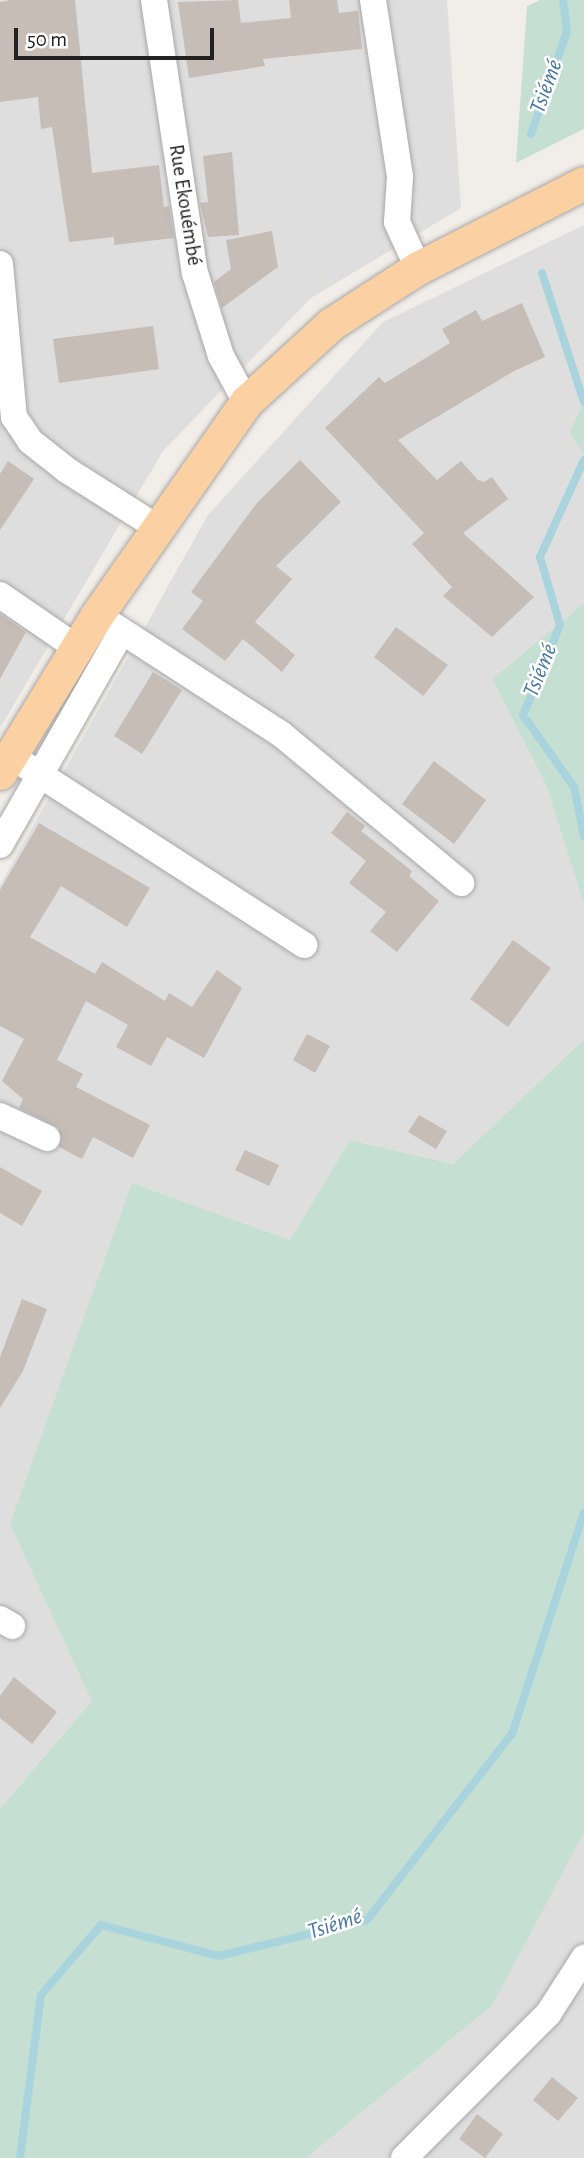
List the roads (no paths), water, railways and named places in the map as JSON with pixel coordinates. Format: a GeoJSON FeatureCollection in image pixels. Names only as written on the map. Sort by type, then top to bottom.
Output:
{"type":"FeatureCollection","features":[{"type":"Feature","properties":{"kind":"main road"},"geometry":{"type":"LineString","coordinates":[[5,764],[77,648],[109,623],[158,528],[246,402],[331,324],[418,268],[584,183]]}},
{"type":"Feature","properties":{"kind":"street","name":"Rue Ekouémbé"},"geometry":{"type":"LineString","coordinates":[[154,0],[195,273],[221,356],[246,402]]}},
{"type":"Feature","properties":{"kind":"street"},"geometry":{"type":"LineString","coordinates":[[373,0],[400,177],[397,222],[418,268]]}},
{"type":"Feature","properties":{"kind":"street"},"geometry":{"type":"LineString","coordinates":[[0,264],[4,339],[14,417],[30,441],[158,528]]}},
{"type":"Feature","properties":{"kind":"street"},"geometry":{"type":"LineString","coordinates":[[0,595],[77,648]]}},
{"type":"Feature","properties":{"kind":"street"},"geometry":{"type":"LineString","coordinates":[[0,845],[39,775],[109,623],[281,734],[461,883]]}},
{"type":"Feature","properties":{"kind":"street"},"geometry":{"type":"LineString","coordinates":[[5,764],[39,775],[304,945]]}},
{"type":"Feature","properties":{"kind":"street"},"geometry":{"type":"LineString","coordinates":[[0,1116],[47,1138]]}},
{"type":"Feature","properties":{"kind":"street"},"geometry":{"type":"LineString","coordinates":[[404,2158],[548,2014],[584,1958]]}},
{"type":"Feature","properties":{"kind":"waterway","name":"Tsiémé"},"geometry":{"type":"LineString","coordinates":[[531,134],[567,32],[563,0]]}},
{"type":"Feature","properties":{"kind":"waterway","name":"Tsiémé"},"geometry":{"type":"LineString","coordinates":[[542,273],[584,402]]}},
{"type":"Feature","properties":{"kind":"waterway","name":"Tsiémé"},"geometry":{"type":"LineString","coordinates":[[584,460],[540,557],[560,625],[523,715],[574,787],[584,836]]}},
{"type":"Feature","properties":{"kind":"waterway","name":"Tsiémé"},"geometry":{"type":"LineString","coordinates":[[20,2158],[41,1995],[101,1925],[218,1956],[367,1920],[512,1734],[584,1512]]}}]}
